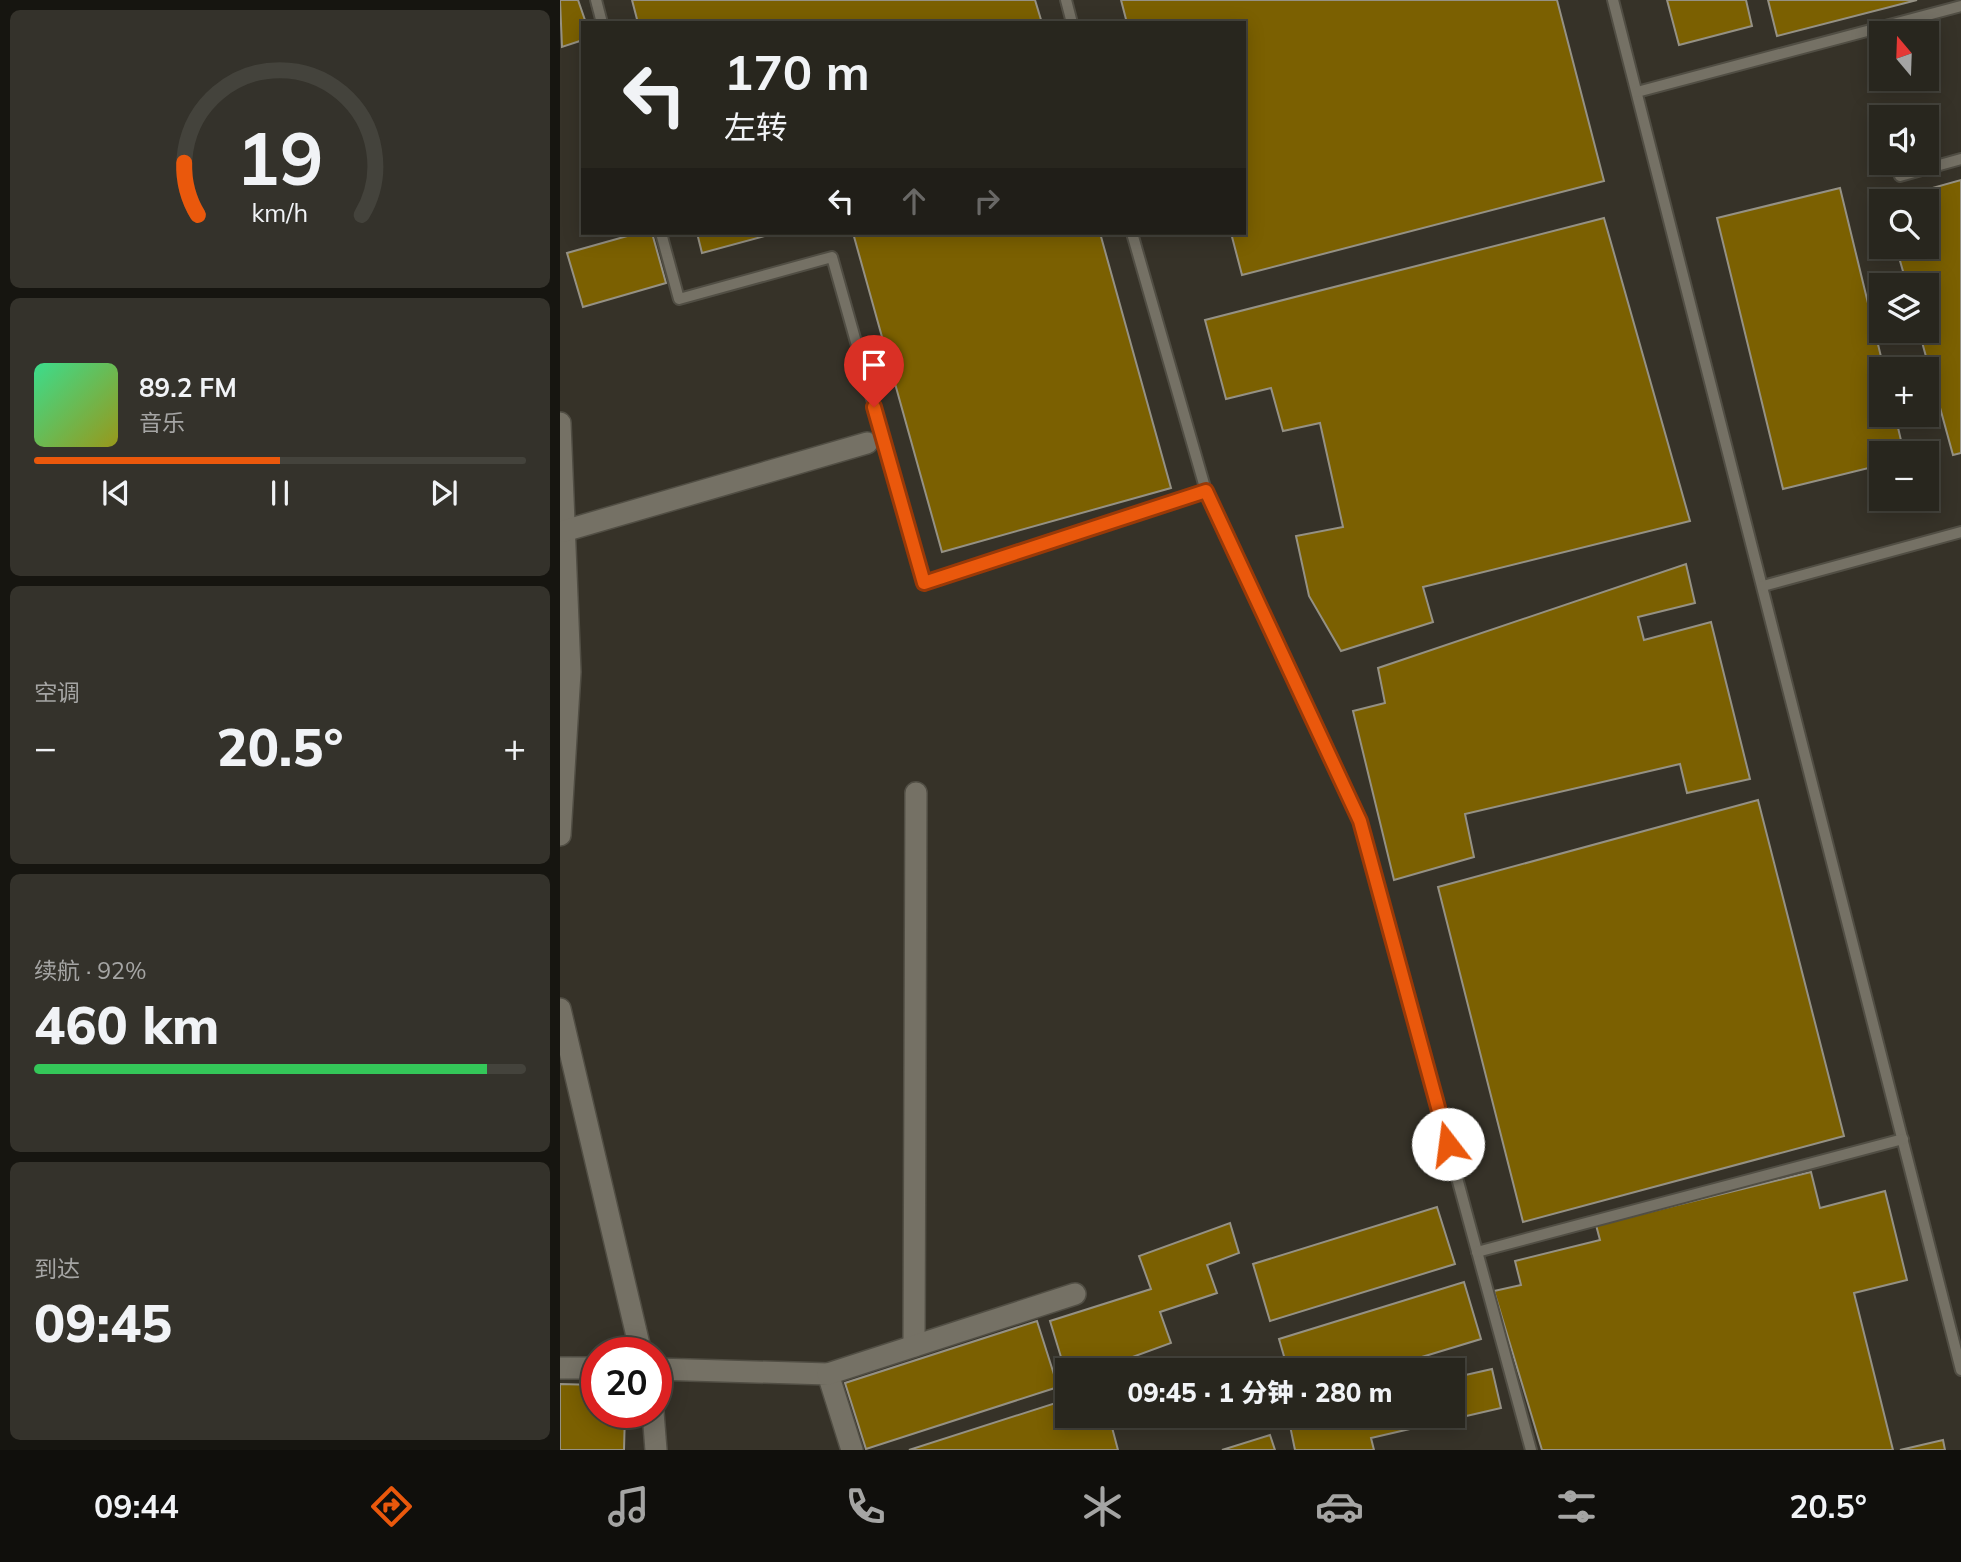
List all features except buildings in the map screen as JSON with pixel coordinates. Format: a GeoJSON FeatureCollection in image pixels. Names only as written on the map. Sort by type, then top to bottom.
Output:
{"type":"FeatureCollection","features":[{"type":"Feature","properties":{"kind":"street"},"geometry":{"type":"LineString","coordinates":[[560,423],[570,672],[560,835]]}},
{"type":"Feature","properties":{"kind":"street"},"geometry":{"type":"LineString","coordinates":[[564,531],[867,443]]}},
{"type":"Feature","properties":{"kind":"street"},"geometry":{"type":"LineString","coordinates":[[914,1346],[916,793]]}},
{"type":"Feature","properties":{"kind":"street"},"geometry":{"type":"LineString","coordinates":[[560,1009],[637,1337]]}},
{"type":"Feature","properties":{"kind":"street"},"geometry":{"type":"LineString","coordinates":[[672,1369],[828,1374],[1075,1294]]}},
{"type":"Feature","properties":{"kind":"street"},"geometry":{"type":"LineString","coordinates":[[560,1368],[581,1368]]}},
{"type":"Feature","properties":{"kind":"street"},"geometry":{"type":"LineString","coordinates":[[828,1374],[852,1450]]}},
{"type":"Feature","properties":{"kind":"street"},"geometry":{"type":"LineString","coordinates":[[654,1428],[656,1450]]}},
{"type":"Feature","properties":{"kind":"lane"},"geometry":{"type":"LineString","coordinates":[[596,0],[601,21]]}},
{"type":"Feature","properties":{"kind":"lane"},"geometry":{"type":"LineString","coordinates":[[1066,0],[1071,21]]}},
{"type":"Feature","properties":{"kind":"lane"},"geometry":{"type":"LineString","coordinates":[[1613,0],[1961,1370]]}},
{"type":"Feature","properties":{"kind":"lane"},"geometry":{"type":"LineString","coordinates":[[1637,92],[1961,6]]}},
{"type":"Feature","properties":{"kind":"lane"},"geometry":{"type":"LineString","coordinates":[[1900,176],[1961,159]]}},
{"type":"Feature","properties":{"kind":"lane"},"geometry":{"type":"LineString","coordinates":[[662,235],[679,299],[832,257],[924,583],[1206,491]]}},
{"type":"Feature","properties":{"kind":"lane"},"geometry":{"type":"LineString","coordinates":[[1133,235],[1206,491],[1360,821],[1531,1450]]}},
{"type":"Feature","properties":{"kind":"lane"},"geometry":{"type":"LineString","coordinates":[[1763,586],[1961,532]]}},
{"type":"Feature","properties":{"kind":"lane"},"geometry":{"type":"LineString","coordinates":[[1477,1252],[1903,1139]]}},
{"type":"Feature","properties":{"kind":"route"},"geometry":{"type":"LineString","coordinates":[[874,407],[924,583],[1206,491],[1360,821],[1448,1144]]}}]}
